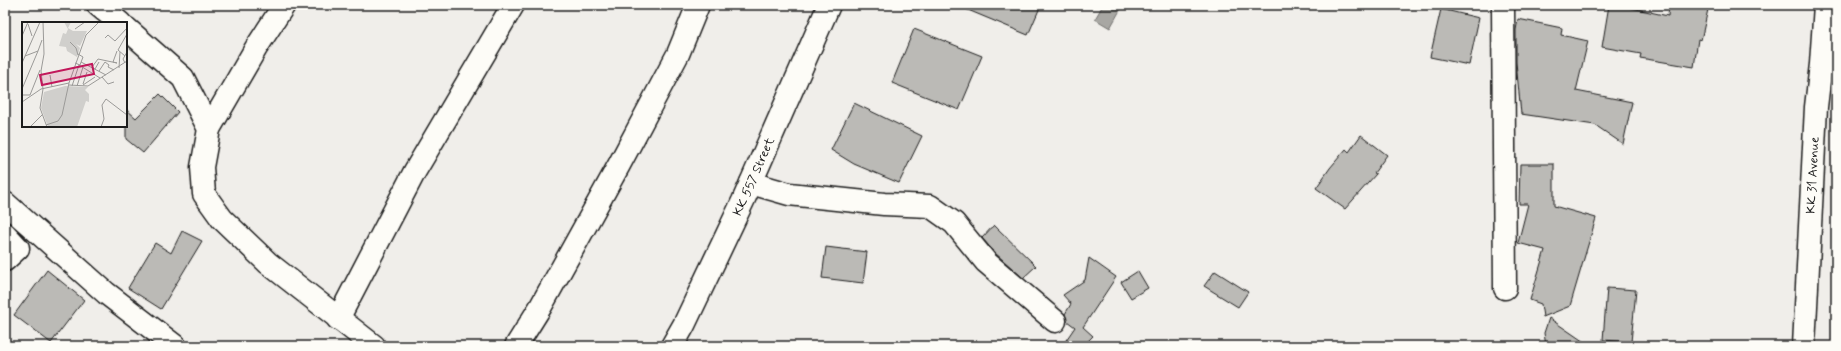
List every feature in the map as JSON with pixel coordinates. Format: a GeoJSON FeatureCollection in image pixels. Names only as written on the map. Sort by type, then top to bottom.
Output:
{"type":"FeatureCollection","features":[{"type":"Feature","properties":{"kind":"street"},"geometry":{"type":"LineString","coordinates":[[98,5],[119,22]]}},
{"type":"Feature","properties":{"kind":"street"},"geometry":{"type":"LineString","coordinates":[[284,5],[256,48],[209,129],[202,168],[204,194],[222,219],[268,263],[374,346]]}},
{"type":"Feature","properties":{"kind":"street"},"geometry":{"type":"LineString","coordinates":[[338,319],[415,171],[514,5]]}},
{"type":"Feature","properties":{"kind":"street"},"geometry":{"type":"LineString","coordinates":[[516,346],[541,306],[619,165],[678,54],[698,5]]}},
{"type":"Feature","properties":{"kind":"street","name":"KK 557 Street"},"geometry":{"type":"LineString","coordinates":[[672,346],[684,326],[751,183],[829,5]]}},
{"type":"Feature","properties":{"kind":"street"},"geometry":{"type":"LineString","coordinates":[[1503,5],[1505,288]]}},
{"type":"Feature","properties":{"kind":"street","name":"KK 31 Avenue"},"geometry":{"type":"LineString","coordinates":[[1804,346],[1816,115],[1825,5]]}},
{"type":"Feature","properties":{"kind":"street"},"geometry":{"type":"LineString","coordinates":[[127,29],[183,78],[209,129]]}},
{"type":"Feature","properties":{"kind":"street"},"geometry":{"type":"LineString","coordinates":[[751,183],[789,194],[884,204],[930,206],[954,223],[986,262],[1055,321]]}},
{"type":"Feature","properties":{"kind":"street"},"geometry":{"type":"LineString","coordinates":[[5,203],[106,293],[175,346]]}},
{"type":"Feature","properties":{"kind":"street"},"geometry":{"type":"LineString","coordinates":[[5,234],[18,248],[5,260]]}},
{"type":"Feature","properties":{"kind":"shaded area"},"geometry":{"type":"Polygon","coordinates":[[[1103,5],[1123,5],[1110,28],[1095,19],[1103,5]]]}},
{"type":"Feature","properties":{"kind":"building"},"geometry":{"type":"Polygon","coordinates":[[[956,5],[1041,5],[1028,35],[956,5]]]}},
{"type":"Feature","properties":{"kind":"building"},"geometry":{"type":"Polygon","coordinates":[[[1609,5],[1618,5],[1668,16],[1669,5],[1709,5],[1701,40],[1698,39],[1694,67],[1640,58],[1641,54],[1602,47],[1609,5]]]}},
{"type":"Feature","properties":{"kind":"building"},"geometry":{"type":"Polygon","coordinates":[[[1441,9],[1479,18],[1469,65],[1430,57],[1441,9]]]}},
{"type":"Feature","properties":{"kind":"building"},"geometry":{"type":"Polygon","coordinates":[[[1518,19],[1562,28],[1561,35],[1588,41],[1576,91],[1632,102],[1623,144],[1595,125],[1521,114],[1516,62],[1516,30],[1518,19]]]}},
{"type":"Feature","properties":{"kind":"building"},"geometry":{"type":"Polygon","coordinates":[[[914,29],[982,56],[959,110],[892,83],[914,29]]]}},
{"type":"Feature","properties":{"kind":"building"},"geometry":{"type":"Polygon","coordinates":[[[160,94],[178,112],[143,153],[126,139],[127,110],[136,118],[160,94]]]}},
{"type":"Feature","properties":{"kind":"building"},"geometry":{"type":"Polygon","coordinates":[[[854,103],[922,136],[899,183],[854,164],[831,150],[854,103]]]}},
{"type":"Feature","properties":{"kind":"building"},"geometry":{"type":"Polygon","coordinates":[[[1361,135],[1387,155],[1374,173],[1376,174],[1345,209],[1316,188],[1346,149],[1349,152],[1361,135]]]}},
{"type":"Feature","properties":{"kind":"building"},"geometry":{"type":"Polygon","coordinates":[[[1520,164],[1554,164],[1554,206],[1596,218],[1570,306],[1543,317],[1541,304],[1530,300],[1545,250],[1518,243],[1528,204],[1519,204],[1520,164]]]}},
{"type":"Feature","properties":{"kind":"building"},"geometry":{"type":"Polygon","coordinates":[[[994,225],[1036,266],[1023,278],[995,253],[982,238],[994,225]]]}},
{"type":"Feature","properties":{"kind":"building"},"geometry":{"type":"Polygon","coordinates":[[[182,231],[202,241],[161,309],[128,288],[155,243],[171,253],[182,231]]]}},
{"type":"Feature","properties":{"kind":"building"},"geometry":{"type":"Polygon","coordinates":[[[826,247],[867,252],[863,283],[822,278],[826,247]]]}},
{"type":"Feature","properties":{"kind":"building"},"geometry":{"type":"Polygon","coordinates":[[[1089,258],[1116,277],[1083,327],[1093,336],[1083,346],[1062,346],[1075,327],[1067,321],[1065,314],[1071,304],[1063,295],[1085,280],[1089,258]]]}},
{"type":"Feature","properties":{"kind":"building"},"geometry":{"type":"Polygon","coordinates":[[[47,270],[84,300],[51,343],[14,315],[47,270]]]}},
{"type":"Feature","properties":{"kind":"building"},"geometry":{"type":"Polygon","coordinates":[[[1138,271],[1148,288],[1131,298],[1121,282],[1138,271]]]}},
{"type":"Feature","properties":{"kind":"building"},"geometry":{"type":"Polygon","coordinates":[[[1215,271],[1248,292],[1238,307],[1204,286],[1215,271]]]}},
{"type":"Feature","properties":{"kind":"building"},"geometry":{"type":"Polygon","coordinates":[[[1607,288],[1636,290],[1631,342],[1603,340],[1607,288]]]}},
{"type":"Feature","properties":{"kind":"building"},"geometry":{"type":"Polygon","coordinates":[[[1549,318],[1590,346],[1546,346],[1544,333],[1549,318]]]}}]}
